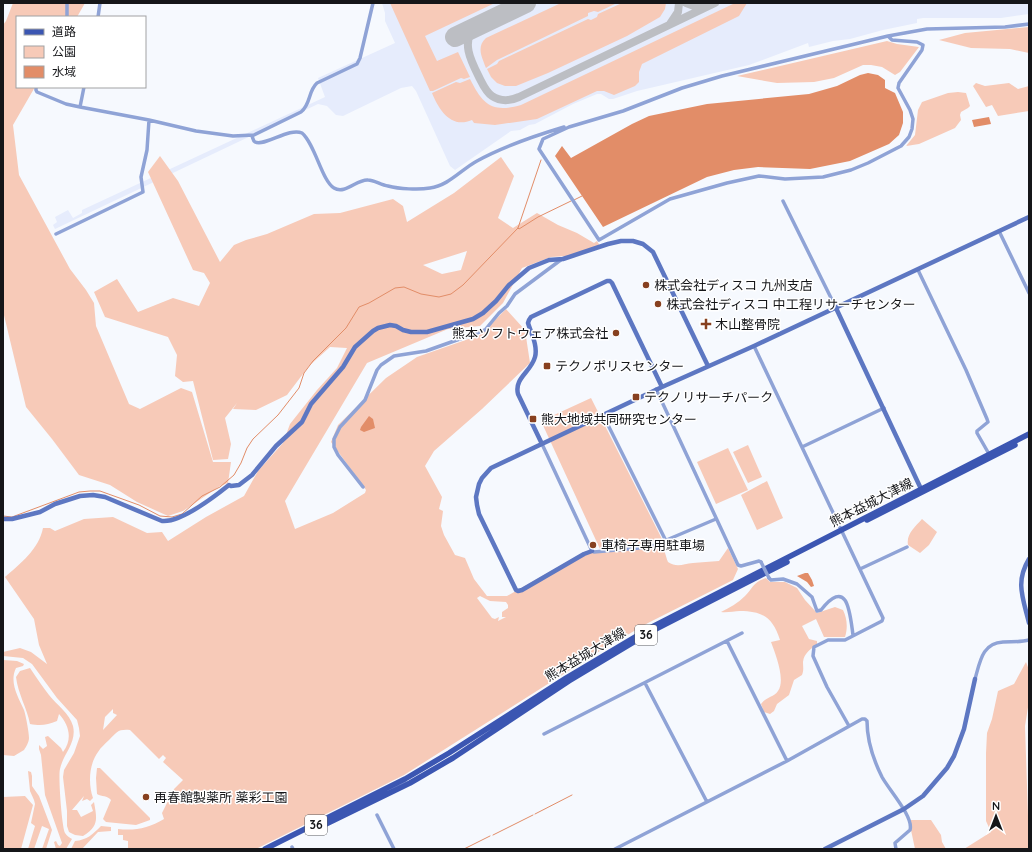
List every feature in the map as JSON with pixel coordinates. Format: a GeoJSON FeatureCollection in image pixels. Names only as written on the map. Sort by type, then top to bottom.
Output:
{"type":"FeatureCollection","features":[{"type":"Feature","properties":{"kind":"main road","name":"熊本益城大津線"},"geometry":{"type":"LineString","coordinates":[[923,492],[989,454],[1029,434]]}},
{"type":"Feature","properties":{"kind":"main road","name":"熊本益城大津線"},"geometry":{"type":"LineString","coordinates":[[265,849],[405,779],[449,753],[566,678],[650,628],[1029,438]]}},
{"type":"Feature","properties":{"kind":"main road","name":"熊本益城大津線"},"geometry":{"type":"LineString","coordinates":[[273,849],[410,784],[453,758],[569,681],[654,630],[842,531]]}},
{"type":"Feature","properties":{"kind":"street"},"geometry":{"type":"LineString","coordinates":[[67,3],[67,16]]}},
{"type":"Feature","properties":{"kind":"street"},"geometry":{"type":"LineString","coordinates":[[98,16],[100,3]]}},
{"type":"Feature","properties":{"kind":"street"},"geometry":{"type":"LineString","coordinates":[[36,88],[37,92],[66,104],[218,135],[254,135],[301,112],[307,106],[312,89],[317,83],[357,64],[360,58],[373,3]]}},
{"type":"Feature","properties":{"kind":"street"},"geometry":{"type":"LineString","coordinates":[[888,36],[892,40],[917,42],[923,45],[922,50],[899,83],[898,88],[910,110],[913,119],[912,129],[909,137],[901,146],[851,170],[823,177],[785,178],[758,176],[727,183],[670,199],[597,240],[539,147],[543,139],[569,127],[622,111],[682,88],[722,76],[888,36],[927,30],[1005,27],[1029,24]]}},
{"type":"Feature","properties":{"kind":"street"},"geometry":{"type":"LineString","coordinates":[[80,107],[84,88]]}},
{"type":"Feature","properties":{"kind":"street"},"geometry":{"type":"LineString","coordinates":[[254,135],[252,136],[255,142],[264,141],[295,132],[302,133],[310,144],[328,182],[334,189],[338,190],[350,187],[362,180],[368,180],[388,186],[431,188],[445,183],[472,164],[508,146],[542,133],[622,111]]}},
{"type":"Feature","properties":{"kind":"street"},"geometry":{"type":"LineString","coordinates":[[56,234],[143,192],[141,177],[147,150],[149,120]]}},
{"type":"Feature","properties":{"kind":"street"},"geometry":{"type":"LineString","coordinates":[[783,201],[836,308],[923,492]]}},
{"type":"Feature","properties":{"kind":"street"},"geometry":{"type":"LineString","coordinates":[[716,519],[650,547],[592,551],[518,591],[516,590],[479,514],[476,497],[478,484],[491,468],[656,389],[754,346],[1029,217]]}},
{"type":"Feature","properties":{"kind":"street"},"geometry":{"type":"LineString","coordinates":[[999,231],[1029,293]]}},
{"type":"Feature","properties":{"kind":"street"},"geometry":{"type":"LineString","coordinates":[[3,519],[12,519],[40,512],[55,504],[80,496],[93,495],[105,497],[162,521],[167,522],[178,519],[211,499],[229,485],[240,484],[252,475],[276,446],[302,422],[312,404],[343,368],[355,347],[372,331],[390,325],[411,332],[427,332],[473,319],[483,313],[496,301],[509,285],[530,268],[549,260],[563,258],[621,241],[633,241],[643,244],[649,248],[658,260],[708,366]]}},
{"type":"Feature","properties":{"kind":"street"},"geometry":{"type":"LineString","coordinates":[[363,487],[338,455],[334,447],[334,439],[340,427],[365,400],[376,370],[394,356],[426,351],[485,330],[507,306],[515,294],[563,258]]}},
{"type":"Feature","properties":{"kind":"street"},"geometry":{"type":"LineString","coordinates":[[918,270],[966,370],[987,419],[988,422],[977,431],[977,433],[989,454]]}},
{"type":"Feature","properties":{"kind":"street"},"geometry":{"type":"LineString","coordinates":[[592,551],[516,388],[517,383],[532,364],[536,356],[528,320],[531,317],[607,281],[610,281],[662,387]]}},
{"type":"Feature","properties":{"kind":"street"},"geometry":{"type":"LineString","coordinates":[[754,346],[883,618],[882,621],[845,640],[828,640],[814,647],[813,656],[849,726]]}},
{"type":"Feature","properties":{"kind":"street"},"geometry":{"type":"LineString","coordinates":[[656,389],[738,566],[759,561],[762,562],[771,580],[783,579],[797,584],[812,597],[817,611],[821,610],[828,602],[837,597],[841,597],[846,600],[850,611],[853,635]]}},
{"type":"Feature","properties":{"kind":"street"},"geometry":{"type":"LineString","coordinates":[[802,447],[884,408]]}},
{"type":"Feature","properties":{"kind":"street"},"geometry":{"type":"LineString","coordinates":[[603,415],[666,541]]}},
{"type":"Feature","properties":{"kind":"street"},"geometry":{"type":"LineString","coordinates":[[860,569],[907,547]]}},
{"type":"Feature","properties":{"kind":"street"},"geometry":{"type":"LineString","coordinates":[[1029,559],[1020,578],[1021,593],[1029,623]]}},
{"type":"Feature","properties":{"kind":"street"},"geometry":{"type":"LineString","coordinates":[[544,734],[742,633]]}},
{"type":"Feature","properties":{"kind":"street"},"geometry":{"type":"LineString","coordinates":[[825,849],[904,809],[923,796],[947,768],[954,756],[964,729],[981,657],[987,648],[993,644],[1001,642],[1029,640]]}},
{"type":"Feature","properties":{"kind":"street"},"geometry":{"type":"LineString","coordinates":[[727,641],[787,761]]}},
{"type":"Feature","properties":{"kind":"street"},"geometry":{"type":"LineString","coordinates":[[645,683],[707,802]]}},
{"type":"Feature","properties":{"kind":"street"},"geometry":{"type":"LineString","coordinates":[[615,849],[787,761],[862,719],[865,719],[868,741],[882,776],[904,809],[911,827],[910,830],[895,843],[896,849]]}},
{"type":"Feature","properties":{"kind":"street"},"geometry":{"type":"LineString","coordinates":[[377,816],[394,849]]}},
{"type":"Feature","properties":{"kind":"shaded area"},"geometry":{"type":"Polygon","coordinates":[[[382,3],[1029,3],[1029,14],[1001,18],[917,19],[917,23],[850,39],[833,41],[809,47],[808,43],[749,65],[637,91],[613,99],[597,94],[573,104],[535,124],[529,125],[520,130],[511,131],[455,170],[450,166],[416,91],[412,86],[401,88],[343,116],[336,115],[327,106],[318,104],[55,229],[53,225],[57,222],[55,217],[68,210],[73,218],[82,213],[82,210],[325,97],[318,78],[395,43],[385,21],[385,13],[382,3]]]}},
{"type":"Feature","properties":{"kind":"green space"},"geometry":{"type":"Polygon","coordinates":[[[13,3],[85,3],[78,16],[16,16],[16,88],[34,88],[13,125],[19,175],[70,269],[94,303],[96,326],[129,404],[140,409],[181,388],[192,392],[213,462],[231,462],[228,483],[220,486],[183,511],[168,516],[137,502],[110,485],[79,475],[26,407],[3,311],[3,25],[13,3]]]}},
{"type":"Feature","properties":{"kind":"green space"},"geometry":{"type":"Polygon","coordinates":[[[390,3],[495,3],[425,36],[437,61],[458,52],[470,77],[464,79],[461,78],[430,91],[390,3]]]}},
{"type":"Feature","properties":{"kind":"green space"},"geometry":{"type":"Polygon","coordinates":[[[561,3],[617,3],[598,12],[594,11],[588,13],[588,16],[497,60],[486,68],[481,52],[481,45],[486,38],[561,3]]]}},
{"type":"Feature","properties":{"kind":"green space"},"geometry":{"type":"Polygon","coordinates":[[[622,3],[666,3],[665,9],[660,17],[627,36],[548,73],[516,86],[505,86],[497,83],[491,77],[487,69],[497,64],[499,61],[588,19],[591,20],[597,17],[598,14],[622,3]]]}},
{"type":"Feature","properties":{"kind":"green space"},"geometry":{"type":"Polygon","coordinates":[[[735,3],[747,3],[739,16],[642,64],[639,72],[639,82],[635,86],[614,95],[604,91],[597,91],[537,119],[495,125],[474,123],[472,120],[458,122],[452,120],[442,111],[432,93],[456,82],[460,83],[470,79],[479,95],[490,105],[503,108],[521,105],[735,3]]]}},
{"type":"Feature","properties":{"kind":"green space"},"geometry":{"type":"Polygon","coordinates":[[[1029,27],[1029,53],[1010,49],[971,48],[939,40],[965,33],[1029,27]]]}},
{"type":"Feature","properties":{"kind":"green space"},"geometry":{"type":"Polygon","coordinates":[[[887,41],[919,47],[900,72],[895,75],[882,67],[863,65],[834,78],[814,82],[777,83],[737,76],[887,41]]]}},
{"type":"Feature","properties":{"kind":"green space"},"geometry":{"type":"Polygon","coordinates":[[[976,83],[985,86],[1009,83],[1018,89],[1029,86],[1029,111],[998,116],[992,105],[986,107],[973,86],[976,83]]]}},
{"type":"Feature","properties":{"kind":"green space"},"geometry":{"type":"Polygon","coordinates":[[[948,93],[966,93],[970,106],[961,112],[961,120],[955,128],[919,144],[906,146],[915,135],[918,110],[922,102],[948,93]]]}},
{"type":"Feature","properties":{"kind":"green space"},"geometry":{"type":"Polygon","coordinates":[[[160,156],[178,181],[220,262],[234,245],[267,234],[314,214],[340,213],[393,199],[403,206],[407,222],[454,193],[501,157],[514,176],[498,218],[513,228],[537,213],[594,243],[597,241],[600,246],[567,256],[551,257],[522,268],[503,303],[480,326],[448,329],[367,363],[285,501],[295,529],[333,513],[365,493],[366,490],[331,442],[338,425],[386,378],[417,357],[480,335],[506,309],[525,330],[530,363],[482,409],[434,451],[425,466],[442,497],[439,509],[443,511],[441,526],[444,535],[455,555],[465,558],[474,579],[487,596],[507,596],[586,551],[658,546],[664,551],[668,562],[677,565],[719,561],[728,548],[738,569],[733,580],[648,623],[603,649],[404,775],[256,849],[128,849],[128,841],[123,840],[123,835],[118,835],[118,829],[130,830],[142,828],[153,825],[164,819],[162,813],[174,789],[183,780],[163,762],[166,758],[163,755],[159,759],[130,730],[118,732],[99,750],[93,762],[90,774],[90,787],[93,798],[90,801],[87,799],[82,801],[84,796],[72,810],[77,810],[81,817],[93,811],[91,805],[94,802],[96,822],[92,829],[83,836],[75,835],[69,832],[67,826],[67,811],[63,777],[64,770],[74,753],[80,736],[77,720],[57,698],[32,664],[23,658],[3,656],[3,652],[20,648],[31,652],[47,664],[39,645],[34,619],[5,577],[28,556],[41,536],[43,528],[50,528],[55,531],[84,519],[113,517],[147,533],[162,532],[168,541],[206,517],[244,496],[258,471],[283,443],[290,424],[337,368],[347,348],[330,347],[309,366],[287,395],[256,410],[233,409],[237,403],[225,418],[231,444],[228,459],[213,460],[193,381],[183,382],[175,376],[177,355],[168,337],[105,317],[94,292],[117,279],[138,312],[173,298],[199,306],[210,283],[204,273],[193,270],[148,172],[160,156]],[[467,251],[423,265],[442,274],[461,270],[467,251]],[[480,596],[477,598],[492,618],[495,619],[499,617],[498,621],[506,617],[502,617],[502,612],[508,608],[506,602],[490,601],[480,596]],[[113,709],[105,717],[103,730],[117,715],[113,713],[113,709]]]}},
{"type":"Feature","properties":{"kind":"green space"},"geometry":{"type":"Polygon","coordinates":[[[591,398],[662,539],[648,543],[600,549],[541,421],[591,398]]]}},
{"type":"Feature","properties":{"kind":"green space"},"geometry":{"type":"Polygon","coordinates":[[[748,445],[762,477],[748,483],[733,452],[748,445]]]}},
{"type":"Feature","properties":{"kind":"green space"},"geometry":{"type":"Polygon","coordinates":[[[728,448],[748,490],[716,504],[697,462],[728,448]]]}},
{"type":"Feature","properties":{"kind":"green space"},"geometry":{"type":"Polygon","coordinates":[[[767,481],[783,518],[757,530],[741,495],[767,481]]]}},
{"type":"Feature","properties":{"kind":"green space"},"geometry":{"type":"Polygon","coordinates":[[[922,519],[937,532],[929,545],[920,553],[908,545],[908,537],[922,519]]]}},
{"type":"Feature","properties":{"kind":"green space"},"geometry":{"type":"Polygon","coordinates":[[[766,578],[770,582],[785,582],[797,588],[805,600],[817,613],[835,607],[843,610],[847,627],[845,637],[824,637],[816,619],[802,626],[809,639],[817,641],[817,644],[805,656],[802,675],[794,680],[789,695],[777,704],[774,711],[770,714],[764,712],[761,704],[774,695],[780,686],[781,680],[779,666],[771,642],[780,640],[777,632],[770,621],[761,614],[748,611],[721,612],[739,601],[756,583],[766,578]]]}},
{"type":"Feature","properties":{"kind":"green space"},"geometry":{"type":"Polygon","coordinates":[[[3,660],[17,661],[24,664],[23,666],[16,668],[13,679],[17,695],[25,713],[29,740],[24,750],[14,756],[3,755],[3,660]]]}},
{"type":"Feature","properties":{"kind":"green space"},"geometry":{"type":"Polygon","coordinates":[[[1026,662],[1029,670],[1029,701],[1025,726],[1029,846],[1028,849],[964,849],[991,832],[986,821],[987,733],[992,719],[998,691],[1014,684],[1026,662]]]}},
{"type":"Feature","properties":{"kind":"green space"},"geometry":{"type":"Polygon","coordinates":[[[30,668],[41,685],[66,714],[73,726],[73,738],[60,769],[64,829],[65,833],[72,839],[66,849],[56,849],[54,842],[56,841],[60,846],[62,843],[45,795],[39,745],[43,749],[47,746],[45,737],[48,736],[61,748],[63,752],[69,737],[67,727],[59,714],[57,721],[41,725],[30,724],[16,677],[20,671],[30,668]]]}},
{"type":"Feature","properties":{"kind":"green space"},"geometry":{"type":"Polygon","coordinates":[[[97,768],[100,768],[150,818],[150,820],[136,825],[106,822],[103,819],[111,800],[108,797],[97,794],[97,768]]]}},
{"type":"Feature","properties":{"kind":"green space"},"geometry":{"type":"Polygon","coordinates":[[[28,771],[31,772],[32,786],[39,796],[52,830],[46,849],[42,849],[49,829],[42,826],[34,849],[28,849],[35,826],[31,823],[35,804],[30,791],[28,771]]]}},
{"type":"Feature","properties":{"kind":"green space"},"geometry":{"type":"Polygon","coordinates":[[[25,796],[33,805],[21,849],[3,849],[3,797],[25,796]]]}},
{"type":"Feature","properties":{"kind":"green space"},"geometry":{"type":"Polygon","coordinates":[[[911,820],[931,820],[941,835],[942,842],[946,849],[915,849],[911,830],[911,820]]]}},
{"type":"Feature","properties":{"kind":"green space"},"geometry":{"type":"Polygon","coordinates":[[[101,826],[111,827],[111,831],[98,832],[82,849],[71,849],[75,841],[86,838],[101,826]]]}},
{"type":"Feature","properties":{"kind":"water"},"geometry":{"type":"Polygon","coordinates":[[[868,73],[878,75],[885,80],[885,88],[895,93],[903,112],[903,123],[899,135],[889,144],[850,161],[810,169],[758,167],[734,170],[707,177],[603,227],[555,156],[562,146],[571,158],[649,116],[707,104],[809,94],[837,86],[860,75],[868,73]]]}},
{"type":"Feature","properties":{"kind":"water"},"geometry":{"type":"Polygon","coordinates":[[[989,117],[991,124],[974,127],[972,120],[989,117]]]}},
{"type":"Feature","properties":{"kind":"water"},"geometry":{"type":"Polygon","coordinates":[[[369,416],[373,419],[375,428],[364,432],[360,430],[369,416]]]}},
{"type":"Feature","properties":{"kind":"water"},"geometry":{"type":"Polygon","coordinates":[[[808,573],[814,586],[811,587],[807,582],[797,576],[808,573]]]}},
{"type":"Feature","properties":{"kind":"waterway"},"geometry":{"type":"LineString","coordinates":[[3,516],[12,517],[79,492],[90,491],[100,491],[139,505],[160,516],[172,517],[182,514],[202,496],[220,487],[234,475],[253,439],[278,415],[299,388],[304,373],[313,361],[346,328],[359,307],[395,288],[404,287],[421,294],[439,297],[451,294],[463,285],[518,228],[541,160]]}},
{"type":"Feature","properties":{"kind":"waterway"},"geometry":{"type":"LineString","coordinates":[[574,200],[582,196]]}},
{"type":"Feature","properties":{"kind":"waterway"},"geometry":{"type":"LineString","coordinates":[[518,228],[519,229],[538,217],[571,201]]}},
{"type":"Feature","properties":{"kind":"waterway"},"geometry":{"type":"LineString","coordinates":[[535,814],[572,795]]}},
{"type":"Feature","properties":{"kind":"waterway"},"geometry":{"type":"LineString","coordinates":[[493,835],[533,815]]}},
{"type":"Feature","properties":{"kind":"waterway"},"geometry":{"type":"LineString","coordinates":[[464,849],[490,836]]}},
{"type":"Feature","properties":{"kind":"taxiway"},"geometry":{"type":"LineString","coordinates":[[670,24],[678,12],[679,3]]}},
{"type":"Feature","properties":{"kind":"taxiway"},"geometry":{"type":"LineString","coordinates":[[686,3],[694,6],[705,7]]}},
{"type":"Feature","properties":{"kind":"taxiway"},"geometry":{"type":"LineString","coordinates":[[475,27],[468,39],[469,53],[474,66],[486,90],[490,94],[495,98],[509,100],[519,97],[715,3]]}},
{"type":"Feature","properties":{"kind":"runway"},"geometry":{"type":"LineString","coordinates":[[455,37],[526,3]]}},
{"type":"Feature","properties":{"kind":"place","name":"株式会社ディスコ 九州支店"},"geometry":{"type":"Point","coordinates":[646,285]}},
{"type":"Feature","properties":{"kind":"place","name":"株式会社ディスコ 中工程リサーチセンター"},"geometry":{"type":"Point","coordinates":[658,304]}},
{"type":"Feature","properties":{"kind":"place","name":"木山整骨院"},"geometry":{"type":"Point","coordinates":[706,324]}},
{"type":"Feature","properties":{"kind":"place","name":"熊本ソフトウェア株式会社"},"geometry":{"type":"Point","coordinates":[616,333]}},
{"type":"Feature","properties":{"kind":"place","name":"テクノポリスセンター"},"geometry":{"type":"Point","coordinates":[547,366]}},
{"type":"Feature","properties":{"kind":"place","name":"テクノリサーチパーク"},"geometry":{"type":"Point","coordinates":[636,397]}},
{"type":"Feature","properties":{"kind":"place","name":"熊大地域共同研究センター"},"geometry":{"type":"Point","coordinates":[533,419]}},
{"type":"Feature","properties":{"kind":"place","name":"車椅子専用駐車場"},"geometry":{"type":"Point","coordinates":[593,545]}},
{"type":"Feature","properties":{"kind":"place","name":"再春館製薬所 薬彩工園"},"geometry":{"type":"Point","coordinates":[146,797]}}]}
